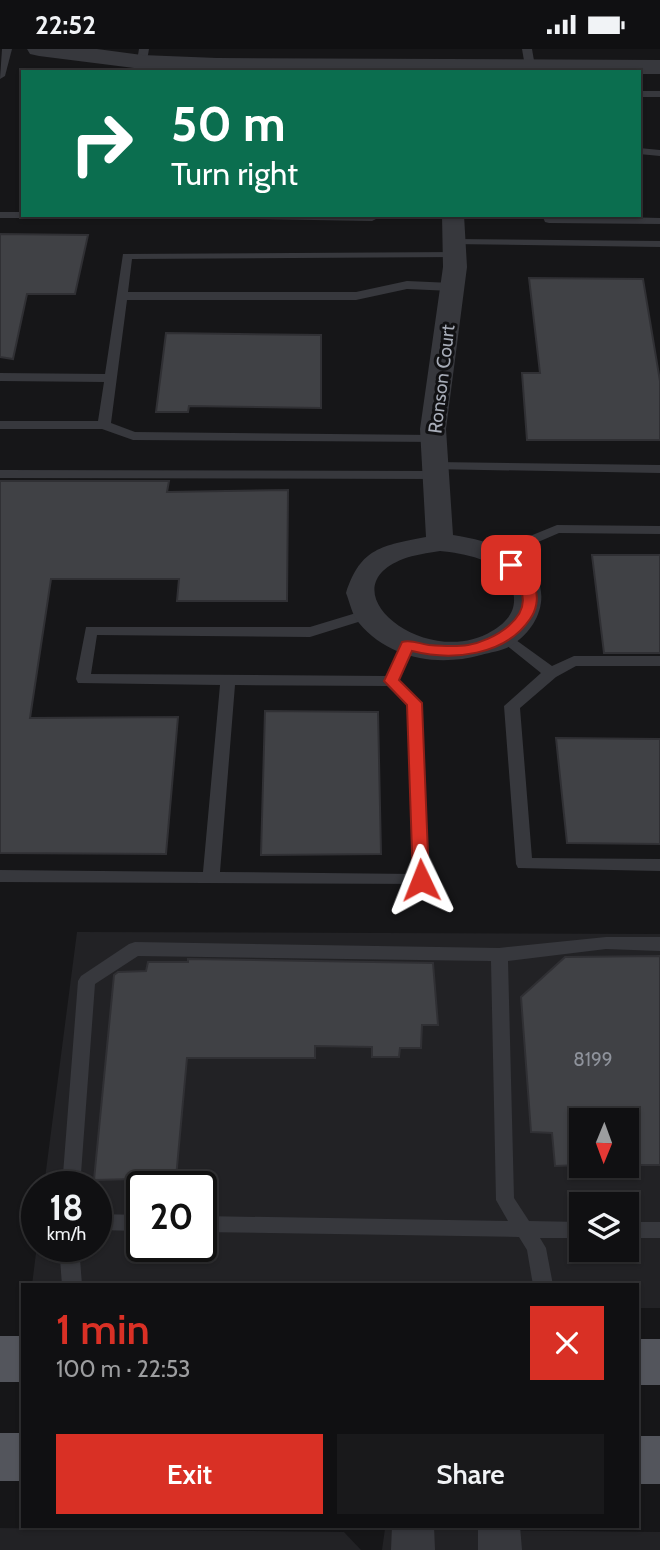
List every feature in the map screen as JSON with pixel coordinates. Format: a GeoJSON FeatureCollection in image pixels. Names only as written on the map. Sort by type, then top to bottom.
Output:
{"type":"FeatureCollection","features":[{"type":"Feature","properties":{"kind":"main road"},"geometry":{"type":"LineString","coordinates":[[0,1359],[21,1359]]}},
{"type":"Feature","properties":{"kind":"main road"},"geometry":{"type":"LineString","coordinates":[[639,1362],[660,1362]]}},
{"type":"Feature","properties":{"kind":"main road"},"geometry":{"type":"LineString","coordinates":[[0,1457],[21,1457]]}},
{"type":"Feature","properties":{"kind":"main road"},"geometry":{"type":"LineString","coordinates":[[639,1460],[660,1460]]}},
{"type":"Feature","properties":{"kind":"street"},"geometry":{"type":"LineString","coordinates":[[39,49],[101,53],[142,61],[217,68],[445,69],[529,62],[660,67]]}},
{"type":"Feature","properties":{"kind":"street","name":"Ronson Court"},"geometry":{"type":"LineString","coordinates":[[440,542],[433,439],[453,286],[453,217]]}},
{"type":"Feature","properties":{"kind":"street"},"geometry":{"type":"LineString","coordinates":[[440,542],[479,548],[496,555],[521,576],[528,588],[526,615],[505,637],[469,650],[448,652],[407,645],[376,627],[360,602],[360,589],[374,565],[403,548],[440,542]]}},
{"type":"Feature","properties":{"kind":"street"},"geometry":{"type":"LineString","coordinates":[[412,1528],[413,1550]]}},
{"type":"Feature","properties":{"kind":"street"},"geometry":{"type":"LineString","coordinates":[[499,1528],[500,1550]]}},
{"type":"Feature","properties":{"kind":"lane"},"geometry":{"type":"LineString","coordinates":[[0,76],[7,49]]}},
{"type":"Feature","properties":{"kind":"lane"},"geometry":{"type":"LineString","coordinates":[[641,93],[660,94]]}},
{"type":"Feature","properties":{"kind":"lane"},"geometry":{"type":"LineString","coordinates":[[641,151],[660,153]]}},
{"type":"Feature","properties":{"kind":"lane"},"geometry":{"type":"LineString","coordinates":[[0,215],[21,215]]}},
{"type":"Feature","properties":{"kind":"lane"},"geometry":{"type":"LineString","coordinates":[[305,217],[372,217]]}},
{"type":"Feature","properties":{"kind":"lane"},"geometry":{"type":"LineString","coordinates":[[548,217],[549,220],[660,221]]}},
{"type":"Feature","properties":{"kind":"lane"},"geometry":{"type":"LineString","coordinates":[[104,425],[127,256],[660,244]]}},
{"type":"Feature","properties":{"kind":"lane"},"geometry":{"type":"LineString","coordinates":[[122,296],[356,296],[407,285],[453,286]]}},
{"type":"Feature","properties":{"kind":"lane"},"geometry":{"type":"LineString","coordinates":[[0,377],[111,378]]}},
{"type":"Feature","properties":{"kind":"lane"},"geometry":{"type":"LineString","coordinates":[[0,425],[104,425],[133,436],[433,439]]}},
{"type":"Feature","properties":{"kind":"lane"},"geometry":{"type":"LineString","coordinates":[[0,474],[660,468]]}},
{"type":"Feature","properties":{"kind":"lane"},"geometry":{"type":"LineString","coordinates":[[496,555],[557,529],[660,530]]}},
{"type":"Feature","properties":{"kind":"lane"},"geometry":{"type":"LineString","coordinates":[[0,876],[421,880],[414,703],[391,681],[83,679],[91,630],[310,632],[366,615]]}},
{"type":"Feature","properties":{"kind":"lane"},"geometry":{"type":"LineString","coordinates":[[505,637],[551,673]]}},
{"type":"Feature","properties":{"kind":"lane"},"geometry":{"type":"LineString","coordinates":[[391,681],[407,645]]}},
{"type":"Feature","properties":{"kind":"lane"},"geometry":{"type":"LineString","coordinates":[[660,661],[574,661],[551,673],[512,706],[524,864],[660,865]]}},
{"type":"Feature","properties":{"kind":"lane"},"geometry":{"type":"LineString","coordinates":[[211,878],[228,680]]}},
{"type":"Feature","properties":{"kind":"lane"},"geometry":{"type":"LineString","coordinates":[[72,1171],[87,981],[135,949],[499,955],[606,943],[660,944]]}},
{"type":"Feature","properties":{"kind":"lane"},"geometry":{"type":"LineString","coordinates":[[499,955],[505,1200],[536,1248],[543,1283]]}},
{"type":"Feature","properties":{"kind":"lane"},"geometry":{"type":"LineString","coordinates":[[217,1224],[569,1230]]}},
{"type":"Feature","properties":{"kind":"lane"},"geometry":{"type":"LineString","coordinates":[[639,1230],[660,1230]]}},
{"type":"Feature","properties":{"kind":"lane"},"geometry":{"type":"LineString","coordinates":[[70,1262],[72,1283]]}},
{"type":"Feature","properties":{"kind":"shaded area"},"geometry":{"type":"Polygon","coordinates":[[[77,932],[660,934],[660,1308],[639,1308],[639,1283],[32,1283],[35,1262],[112,1262],[112,1171],[46,1171],[77,932]]]}},
{"type":"Feature","properties":{"kind":"shaded area"},"geometry":{"type":"Polygon","coordinates":[[[0,1528],[344,1532],[361,1550],[0,1550],[0,1528]]]}},
{"type":"Feature","properties":{"kind":"shaded area"},"geometry":{"type":"Polygon","coordinates":[[[385,1529],[660,1532],[660,1550],[382,1550],[385,1529]]]}},
{"type":"Feature","properties":{"kind":"building"},"geometry":{"type":"Polygon","coordinates":[[[0,234],[88,235],[75,294],[27,294],[13,359],[0,357],[0,234]]]}},
{"type":"Feature","properties":{"kind":"building"},"geometry":{"type":"Polygon","coordinates":[[[529,278],[643,279],[660,381],[660,440],[527,440],[522,373],[540,373],[529,278]]]}},
{"type":"Feature","properties":{"kind":"building"},"geometry":{"type":"Polygon","coordinates":[[[166,333],[321,335],[321,408],[189,406],[188,412],[156,412],[166,333]]]}},
{"type":"Feature","properties":{"kind":"building"},"geometry":{"type":"Polygon","coordinates":[[[0,481],[169,481],[167,492],[288,490],[287,601],[177,601],[179,579],[51,579],[30,718],[178,717],[166,854],[0,853],[0,481]]]}},
{"type":"Feature","properties":{"kind":"building"},"geometry":{"type":"Polygon","coordinates":[[[592,555],[660,555],[660,653],[604,653],[592,555]]]}},
{"type":"Feature","properties":{"kind":"building"},"geometry":{"type":"Polygon","coordinates":[[[265,711],[378,712],[381,854],[261,855],[265,711]]]}},
{"type":"Feature","properties":{"kind":"building"},"geometry":{"type":"Polygon","coordinates":[[[556,738],[660,739],[660,844],[567,843],[556,738]]]}},
{"type":"Feature","properties":{"kind":"building"},"geometry":{"type":"Polygon","coordinates":[[[660,956],[660,1165],[639,1165],[639,1108],[569,1108],[569,1165],[555,1166],[552,1133],[531,1132],[521,997],[565,957],[660,956]]]}},
{"type":"Feature","properties":{"kind":"building"},"geometry":{"type":"Polygon","coordinates":[[[188,959],[433,963],[438,1025],[422,1025],[421,1048],[400,1048],[399,1057],[372,1057],[372,1047],[315,1046],[315,1058],[187,1058],[177,1171],[126,1171],[126,1179],[112,1180],[112,1171],[95,1171],[114,975],[118,972],[146,971],[148,962],[188,962],[188,959]]]}},
{"type":"Feature","properties":{"kind":"route"},"geometry":{"type":"LineString","coordinates":[[421,880],[414,703],[391,681],[407,645],[448,652],[469,650],[505,637],[517,627],[526,615],[528,588],[511,565]]}}]}
